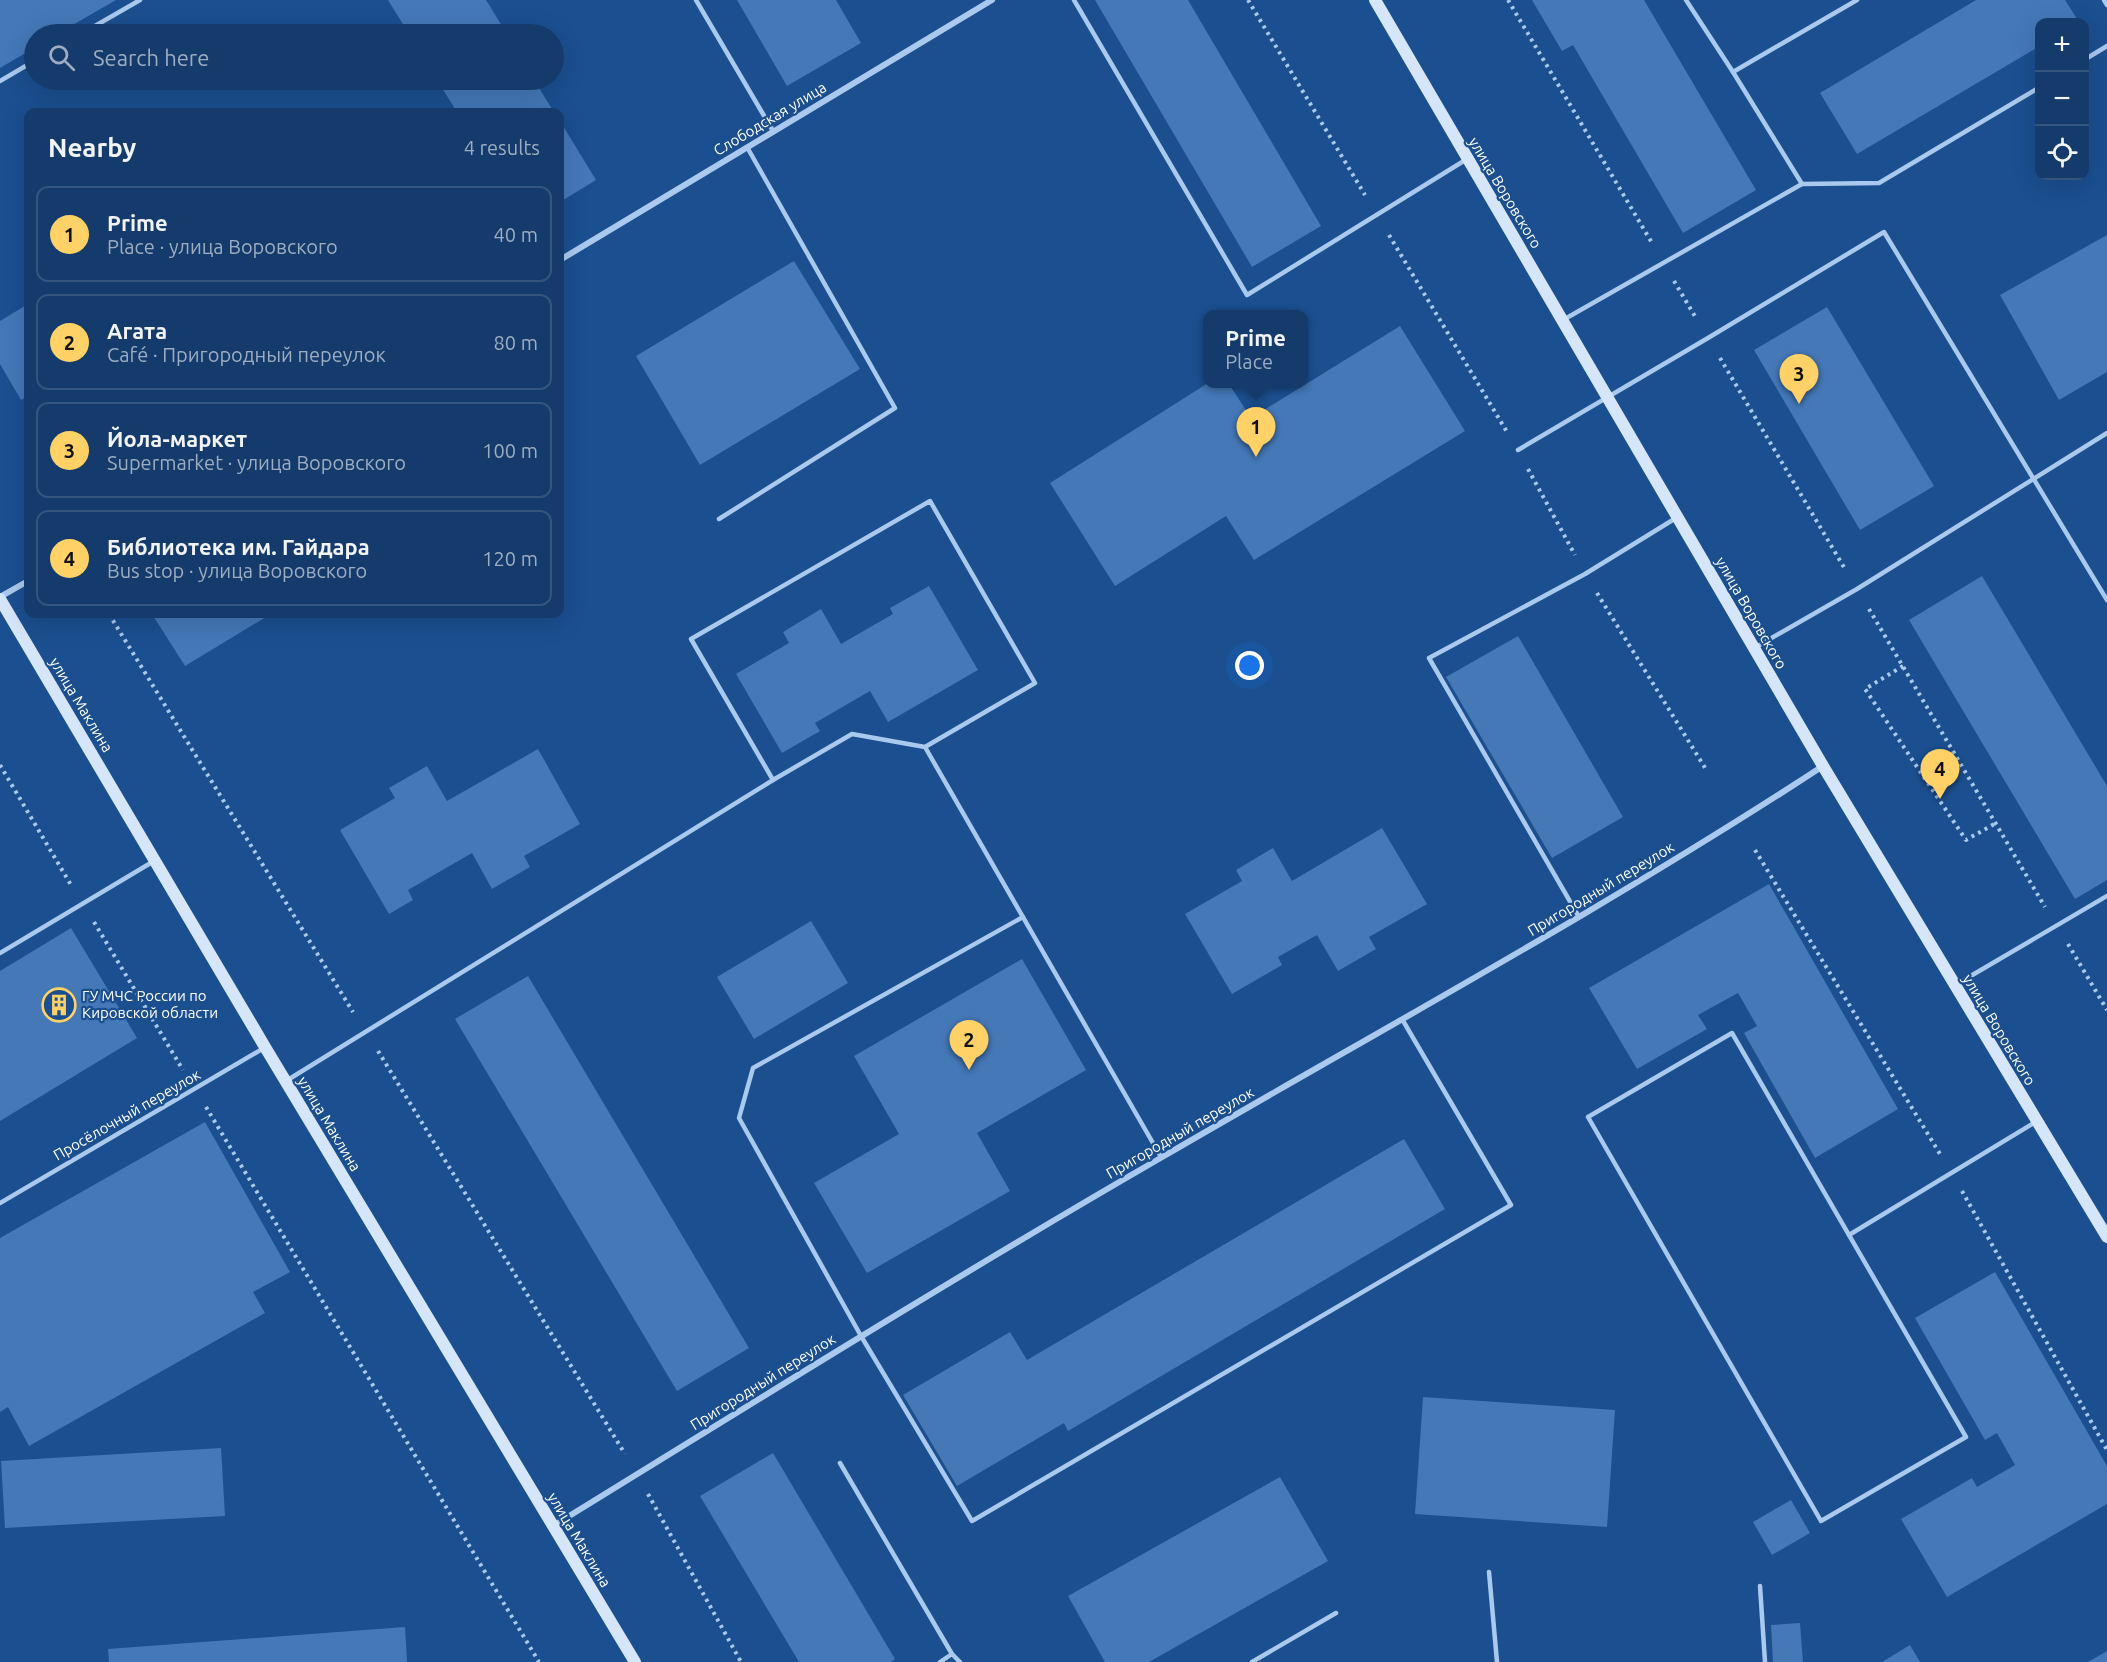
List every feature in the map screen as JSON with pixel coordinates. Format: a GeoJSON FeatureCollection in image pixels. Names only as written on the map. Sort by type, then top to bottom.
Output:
{"type":"FeatureCollection","features":[{"type":"Feature","properties":{"kind":"main road","name":"улица Воровского"},"geometry":{"type":"LineString","coordinates":[[1375,0],[1753,648],[2107,1237]]}},
{"type":"Feature","properties":{"kind":"main road","name":"улица Маклина"},"geometry":{"type":"LineString","coordinates":[[0,598],[265,1047],[635,1662]]}},
{"type":"Feature","properties":{"kind":"street","name":"Слободская улица"},"geometry":{"type":"LineString","coordinates":[[564,258],[992,0]]}},
{"type":"Feature","properties":{"kind":"street"},"geometry":{"type":"LineString","coordinates":[[0,598],[24,583]]}},
{"type":"Feature","properties":{"kind":"street","name":"Пригородный переулок"},"geometry":{"type":"LineString","coordinates":[[553,1526],[861,1336],[1161,1157],[1579,917],[1739,821],[1823,766]]}},
{"type":"Feature","properties":{"kind":"lane"},"geometry":{"type":"LineString","coordinates":[[98,24],[140,0]]}},
{"type":"Feature","properties":{"kind":"lane"},"geometry":{"type":"LineString","coordinates":[[696,0],[773,131]]}},
{"type":"Feature","properties":{"kind":"lane"},"geometry":{"type":"LineString","coordinates":[[1074,0],[1247,295],[1467,159]]}},
{"type":"Feature","properties":{"kind":"lane"},"geometry":{"type":"LineString","coordinates":[[1686,0],[1802,184]]}},
{"type":"Feature","properties":{"kind":"lane"},"geometry":{"type":"LineString","coordinates":[[1732,72],[1857,0]]}},
{"type":"Feature","properties":{"kind":"lane"},"geometry":{"type":"LineString","coordinates":[[2104,0],[2107,5]]}},
{"type":"Feature","properties":{"kind":"lane"},"geometry":{"type":"LineString","coordinates":[[2089,57],[2107,46]]}},
{"type":"Feature","properties":{"kind":"lane"},"geometry":{"type":"LineString","coordinates":[[0,81],[24,67]]}},
{"type":"Feature","properties":{"kind":"lane"},"geometry":{"type":"LineString","coordinates":[[1563,320],[1802,184],[1879,183],[2035,90]]}},
{"type":"Feature","properties":{"kind":"lane"},"geometry":{"type":"LineString","coordinates":[[719,519],[895,408],[747,147]]}},
{"type":"Feature","properties":{"kind":"lane"},"geometry":{"type":"LineString","coordinates":[[1518,450],[1884,232],[2107,600]]}},
{"type":"Feature","properties":{"kind":"lane"},"geometry":{"type":"LineString","coordinates":[[1753,648],[1857,589],[2107,433]]}},
{"type":"Feature","properties":{"kind":"lane"},"geometry":{"type":"LineString","coordinates":[[286,1081],[773,780],[852,735],[925,747],[1035,683],[930,501],[692,639],[773,780]]}},
{"type":"Feature","properties":{"kind":"lane"},"geometry":{"type":"LineString","coordinates":[[1579,917],[1429,658],[1585,574],[1678,517]]}},
{"type":"Feature","properties":{"kind":"lane"},"geometry":{"type":"LineString","coordinates":[[925,747],[1161,1157]]}},
{"type":"Feature","properties":{"kind":"lane"},"geometry":{"type":"LineString","coordinates":[[0,954],[156,860]]}},
{"type":"Feature","properties":{"kind":"lane"},"geometry":{"type":"LineString","coordinates":[[1954,985],[2107,896]]}},
{"type":"Feature","properties":{"kind":"lane"},"geometry":{"type":"LineString","coordinates":[[1023,916],[753,1068],[739,1118],[861,1336],[972,1521],[1511,1205],[1402,1019]]}},
{"type":"Feature","properties":{"kind":"lane"},"geometry":{"type":"LineString","coordinates":[[1732,1033],[1849,1235],[1966,1437],[1821,1521],[1588,1117],[1732,1033]]}},
{"type":"Feature","properties":{"kind":"lane","name":"Просёлочный переулок"},"geometry":{"type":"LineString","coordinates":[[0,1203],[265,1047]]}},
{"type":"Feature","properties":{"kind":"lane"},"geometry":{"type":"LineString","coordinates":[[1849,1235],[2037,1121]]}},
{"type":"Feature","properties":{"kind":"lane"},"geometry":{"type":"LineString","coordinates":[[840,1463],[952,1654],[960,1662]]}},
{"type":"Feature","properties":{"kind":"lane"},"geometry":{"type":"LineString","coordinates":[[1489,1572],[1497,1662]]}},
{"type":"Feature","properties":{"kind":"lane"},"geometry":{"type":"LineString","coordinates":[[1760,1586],[1765,1662]]}},
{"type":"Feature","properties":{"kind":"lane"},"geometry":{"type":"LineString","coordinates":[[1252,1662],[1336,1613]]}},
{"type":"Feature","properties":{"kind":"lane"},"geometry":{"type":"LineString","coordinates":[[940,1662],[952,1654]]}},
{"type":"Feature","properties":{"kind":"path"},"geometry":{"type":"LineString","coordinates":[[1248,0],[1376,214]]}},
{"type":"Feature","properties":{"kind":"path"},"geometry":{"type":"LineString","coordinates":[[1508,0],[1654,247]]}},
{"type":"Feature","properties":{"kind":"path"},"geometry":{"type":"LineString","coordinates":[[1403,258],[1518,450],[1585,574],[1707,771]]}},
{"type":"Feature","properties":{"kind":"path"},"geometry":{"type":"LineString","coordinates":[[1688,304],[2107,1010]]}},
{"type":"Feature","properties":{"kind":"path"},"geometry":{"type":"LineString","coordinates":[[111,618],[637,1474],[741,1662]]}},
{"type":"Feature","properties":{"kind":"path"},"geometry":{"type":"LineString","coordinates":[[1903,666],[1864,689],[1966,840],[1996,823]]}},
{"type":"Feature","properties":{"kind":"path"},"geometry":{"type":"LineString","coordinates":[[0,765],[538,1662]]}},
{"type":"Feature","properties":{"kind":"path"},"geometry":{"type":"LineString","coordinates":[[1755,850],[1952,1174],[2107,1450]]}},
{"type":"Feature","properties":{"kind":"building"},"geometry":{"type":"Polygon","coordinates":[[[0,0],[116,0],[74,24],[24,24],[24,54],[0,68],[0,0]]]}},
{"type":"Feature","properties":{"kind":"building"},"geometry":{"type":"Polygon","coordinates":[[[388,0],[486,0],[501,24],[403,24],[388,0]]]}},
{"type":"Feature","properties":{"kind":"building"},"geometry":{"type":"Polygon","coordinates":[[[737,0],[836,0],[861,43],[787,86],[737,0]]]}},
{"type":"Feature","properties":{"kind":"building"},"geometry":{"type":"Polygon","coordinates":[[[1095,0],[1188,0],[1321,226],[1252,267],[1095,0]]]}},
{"type":"Feature","properties":{"kind":"building"},"geometry":{"type":"Polygon","coordinates":[[[1532,0],[1644,0],[1756,190],[1683,233],[1573,45],[1562,51],[1532,0]]]}},
{"type":"Feature","properties":{"kind":"building"},"geometry":{"type":"Polygon","coordinates":[[[1976,0],[2065,0],[2076,18],[2035,18],[2035,49],[1857,154],[1820,93],[1976,0]]]}},
{"type":"Feature","properties":{"kind":"building"},"geometry":{"type":"Polygon","coordinates":[[[443,90],[540,90],[552,108],[454,108],[443,90]]]}},
{"type":"Feature","properties":{"kind":"building"},"geometry":{"type":"Polygon","coordinates":[[[564,128],[596,180],[564,200],[564,128]]]}},
{"type":"Feature","properties":{"kind":"building"},"geometry":{"type":"Polygon","coordinates":[[[2107,235],[2107,372],[2059,400],[2000,295],[2107,235]]]}},
{"type":"Feature","properties":{"kind":"building"},"geometry":{"type":"Polygon","coordinates":[[[794,261],[860,369],[700,465],[636,356],[794,261]]]}},
{"type":"Feature","properties":{"kind":"building"},"geometry":{"type":"Polygon","coordinates":[[[24,306],[24,398],[21,400],[0,364],[0,321],[24,306]]]}},
{"type":"Feature","properties":{"kind":"building"},"geometry":{"type":"Polygon","coordinates":[[[1827,307],[1934,486],[1860,530],[1754,350],[1827,307]]]}},
{"type":"Feature","properties":{"kind":"building"},"geometry":{"type":"Polygon","coordinates":[[[1400,326],[1465,431],[1254,560],[1226,516],[1115,586],[1050,483],[1203,386],[1203,388],[1232,388],[1251,418],[1300,388],[1308,388],[1308,383],[1400,326]]]}},
{"type":"Feature","properties":{"kind":"building"},"geometry":{"type":"Polygon","coordinates":[[[1982,576],[2107,786],[2107,880],[2075,899],[1909,620],[1982,576]]]}},
{"type":"Feature","properties":{"kind":"building"},"geometry":{"type":"Polygon","coordinates":[[[929,586],[978,670],[888,722],[870,691],[815,723],[820,731],[782,753],[736,674],[789,643],[783,632],[821,609],[841,644],[893,614],[890,608],[929,586]]]}},
{"type":"Feature","properties":{"kind":"building"},"geometry":{"type":"Polygon","coordinates":[[[155,618],[264,618],[185,666],[155,618]]]}},
{"type":"Feature","properties":{"kind":"building"},"geometry":{"type":"Polygon","coordinates":[[[1518,636],[1623,817],[1552,858],[1446,677],[1518,636]]]}},
{"type":"Feature","properties":{"kind":"building"},"geometry":{"type":"Polygon","coordinates":[[[538,749],[580,824],[524,856],[530,867],[492,889],[472,853],[408,890],[413,900],[389,914],[340,830],[395,798],[389,788],[427,766],[447,801],[538,749]]]}},
{"type":"Feature","properties":{"kind":"building"},"geometry":{"type":"Polygon","coordinates":[[[1382,828],[1427,904],[1369,937],[1376,949],[1338,971],[1317,935],[1278,957],[1282,965],[1232,994],[1185,914],[1242,881],[1236,870],[1273,848],[1292,881],[1382,828]]]}},
{"type":"Feature","properties":{"kind":"building"},"geometry":{"type":"Polygon","coordinates":[[[1769,884],[1898,1109],[1815,1158],[1744,1033],[1757,1026],[1738,993],[1698,1015],[1707,1029],[1637,1069],[1589,988],[1769,884]]]}},
{"type":"Feature","properties":{"kind":"building"},"geometry":{"type":"Polygon","coordinates":[[[811,921],[848,983],[754,1039],[717,977],[811,921]]]}},
{"type":"Feature","properties":{"kind":"building","name":"ГУ МЧС России по Кировской области"},"geometry":{"type":"Polygon","coordinates":[[[71,928],[137,1038],[0,1121],[0,971],[71,928]]]}},
{"type":"Feature","properties":{"kind":"building"},"geometry":{"type":"Polygon","coordinates":[[[1022,959],[1086,1070],[977,1133],[1010,1191],[867,1273],[814,1183],[899,1134],[854,1056],[1022,959]]]}},
{"type":"Feature","properties":{"kind":"building"},"geometry":{"type":"Polygon","coordinates":[[[528,976],[749,1348],[677,1391],[455,1019],[528,976]]]}},
{"type":"Feature","properties":{"kind":"building"},"geometry":{"type":"Polygon","coordinates":[[[205,1122],[290,1272],[253,1292],[265,1313],[29,1446],[8,1407],[0,1412],[0,1238],[205,1122]]]}},
{"type":"Feature","properties":{"kind":"building"},"geometry":{"type":"Polygon","coordinates":[[[1404,1139],[1445,1209],[1068,1431],[1064,1423],[957,1486],[903,1395],[1010,1332],[1027,1360],[1404,1139]]]}},
{"type":"Feature","properties":{"kind":"building"},"geometry":{"type":"Polygon","coordinates":[[[1995,1272],[2107,1466],[2107,1504],[1947,1597],[1901,1519],[1972,1478],[1977,1487],[2015,1465],[1997,1433],[1985,1440],[1915,1318],[1995,1272]]]}},
{"type":"Feature","properties":{"kind":"building"},"geometry":{"type":"Polygon","coordinates":[[[1423,1397],[1615,1410],[1607,1527],[1415,1514],[1423,1397]]]}},
{"type":"Feature","properties":{"kind":"building"},"geometry":{"type":"Polygon","coordinates":[[[221,1448],[225,1516],[5,1528],[1,1461],[221,1448]]]}},
{"type":"Feature","properties":{"kind":"building"},"geometry":{"type":"Polygon","coordinates":[[[773,1453],[895,1659],[891,1662],[799,1662],[700,1496],[773,1453]]]}},
{"type":"Feature","properties":{"kind":"building"},"geometry":{"type":"Polygon","coordinates":[[[1280,1477],[1328,1561],[1149,1662],[1105,1662],[1068,1596],[1280,1477]]]}},
{"type":"Feature","properties":{"kind":"building"},"geometry":{"type":"Polygon","coordinates":[[[1791,1500],[1810,1533],[1772,1555],[1753,1522],[1791,1500]]]}},
{"type":"Feature","properties":{"kind":"building"},"geometry":{"type":"Polygon","coordinates":[[[1800,1623],[1803,1662],[1773,1662],[1771,1625],[1800,1623]]]}},
{"type":"Feature","properties":{"kind":"building"},"geometry":{"type":"Polygon","coordinates":[[[405,1627],[407,1662],[109,1662],[108,1649],[405,1627]]]}},
{"type":"Feature","properties":{"kind":"building"},"geometry":{"type":"Polygon","coordinates":[[[1910,1645],[1920,1662],[1882,1662],[1910,1645]]]}},
{"type":"Feature","properties":{"kind":"building"},"geometry":{"type":"Polygon","coordinates":[[[2107,1651],[2107,1662],[2088,1662],[2107,1651]]]}},
{"type":"Feature","properties":{"kind":"place","name":"Йола-маркет"},"geometry":{"type":"Point","coordinates":[1799,404]}},
{"type":"Feature","properties":{"kind":"place","name":"Prime"},"geometry":{"type":"Point","coordinates":[1256,457]}},
{"type":"Feature","properties":{"kind":"place","name":"Библиотека им. Гайдара"},"geometry":{"type":"Point","coordinates":[1940,799]}},
{"type":"Feature","properties":{"kind":"place","name":"ГУ МЧС России по Кировской области"},"geometry":{"type":"Point","coordinates":[59,1005]}},
{"type":"Feature","properties":{"kind":"place","name":"Агата"},"geometry":{"type":"Point","coordinates":[969,1070]}}]}
